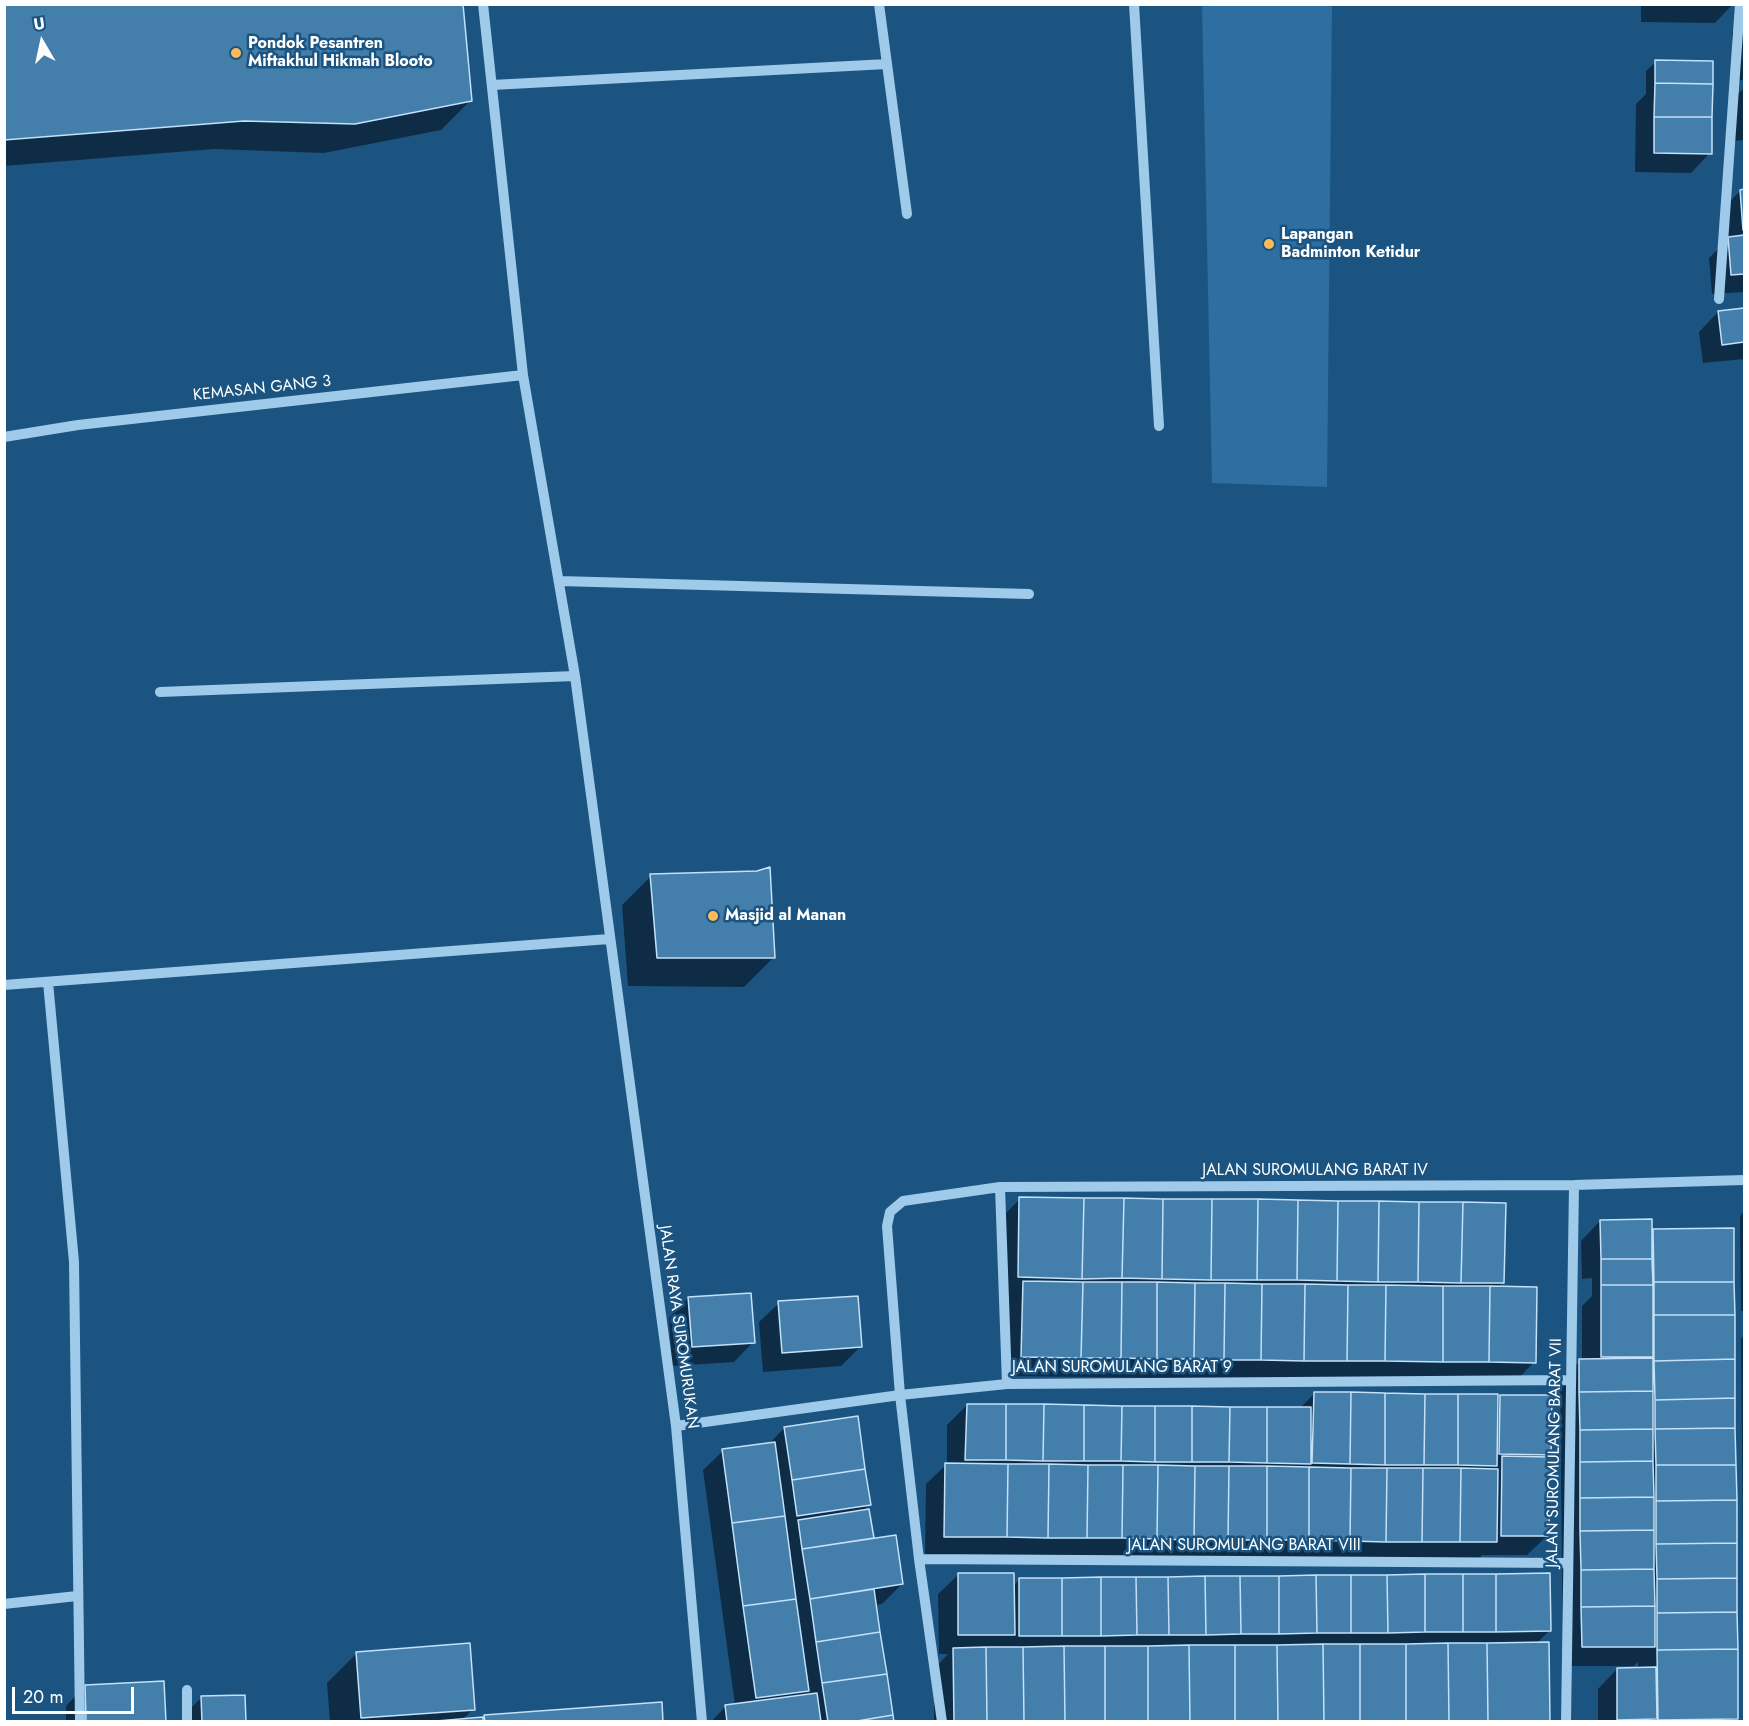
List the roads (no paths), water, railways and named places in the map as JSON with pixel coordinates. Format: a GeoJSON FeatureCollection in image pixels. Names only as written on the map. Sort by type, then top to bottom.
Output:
{"type":"FeatureCollection","features":[{"type":"Feature","properties":{"kind":"street","name":"JALAN RAYA SUROMURUKAN"},"geometry":{"type":"LineString","coordinates":[[483,4],[523,375],[575,676],[676,1425],[702,1722]]}},
{"type":"Feature","properties":{"kind":"street"},"geometry":{"type":"LineString","coordinates":[[879,4],[907,214]]}},
{"type":"Feature","properties":{"kind":"street"},"geometry":{"type":"LineString","coordinates":[[1134,4],[1159,426]]}},
{"type":"Feature","properties":{"kind":"street"},"geometry":{"type":"LineString","coordinates":[[1719,299],[1740,4]]}},
{"type":"Feature","properties":{"kind":"street"},"geometry":{"type":"LineString","coordinates":[[492,85],[887,64]]}},
{"type":"Feature","properties":{"kind":"street","name":"KEMASAN GANG 3"},"geometry":{"type":"LineString","coordinates":[[4,437],[78,425],[523,375]]}},
{"type":"Feature","properties":{"kind":"street"},"geometry":{"type":"LineString","coordinates":[[560,581],[1029,594]]}},
{"type":"Feature","properties":{"kind":"street"},"geometry":{"type":"LineString","coordinates":[[160,692],[575,676]]}},
{"type":"Feature","properties":{"kind":"street"},"geometry":{"type":"LineString","coordinates":[[4,985],[609,939]]}},
{"type":"Feature","properties":{"kind":"street"},"geometry":{"type":"LineString","coordinates":[[48,982],[74,1263],[80,1722]]}},
{"type":"Feature","properties":{"kind":"street","name":"JALAN SUROMULANG BARAT IV"},"geometry":{"type":"LineString","coordinates":[[900,1395],[887,1226],[890,1212],[903,1201],[1000,1187],[1574,1185],[1744,1180]]}},
{"type":"Feature","properties":{"kind":"street","name":"JALAN SUROMULANG BARAT VII"},"geometry":{"type":"LineString","coordinates":[[1566,1722],[1574,1185]]}},
{"type":"Feature","properties":{"kind":"street"},"geometry":{"type":"LineString","coordinates":[[1000,1187],[1007,1384]]}},
{"type":"Feature","properties":{"kind":"street","name":"JALAN SUROMULANG BARAT 9"},"geometry":{"type":"LineString","coordinates":[[676,1425],[900,1395],[1007,1384],[1571,1380]]}},
{"type":"Feature","properties":{"kind":"street"},"geometry":{"type":"LineString","coordinates":[[900,1395],[919,1559],[942,1722]]}},
{"type":"Feature","properties":{"kind":"street","name":"JALAN SUROMULANG BARAT VIII"},"geometry":{"type":"LineString","coordinates":[[919,1559],[1568,1563]]}},
{"type":"Feature","properties":{"kind":"street"},"geometry":{"type":"LineString","coordinates":[[4,1604],[77,1596]]}},
{"type":"Feature","properties":{"kind":"street"},"geometry":{"type":"LineString","coordinates":[[187,1722],[188,1690]]}},
{"type":"Feature","properties":{"kind":"place","name":"Pondok Pesantren Miftakhul Hikmah Blooto"},"geometry":{"type":"Point","coordinates":[236,53]}},
{"type":"Feature","properties":{"kind":"place","name":"Lapangan Badminton Ketidur"},"geometry":{"type":"Point","coordinates":[1269,244]}},
{"type":"Feature","properties":{"kind":"place","name":"Masjid al Manan"},"geometry":{"type":"Point","coordinates":[713,916]}}]}
